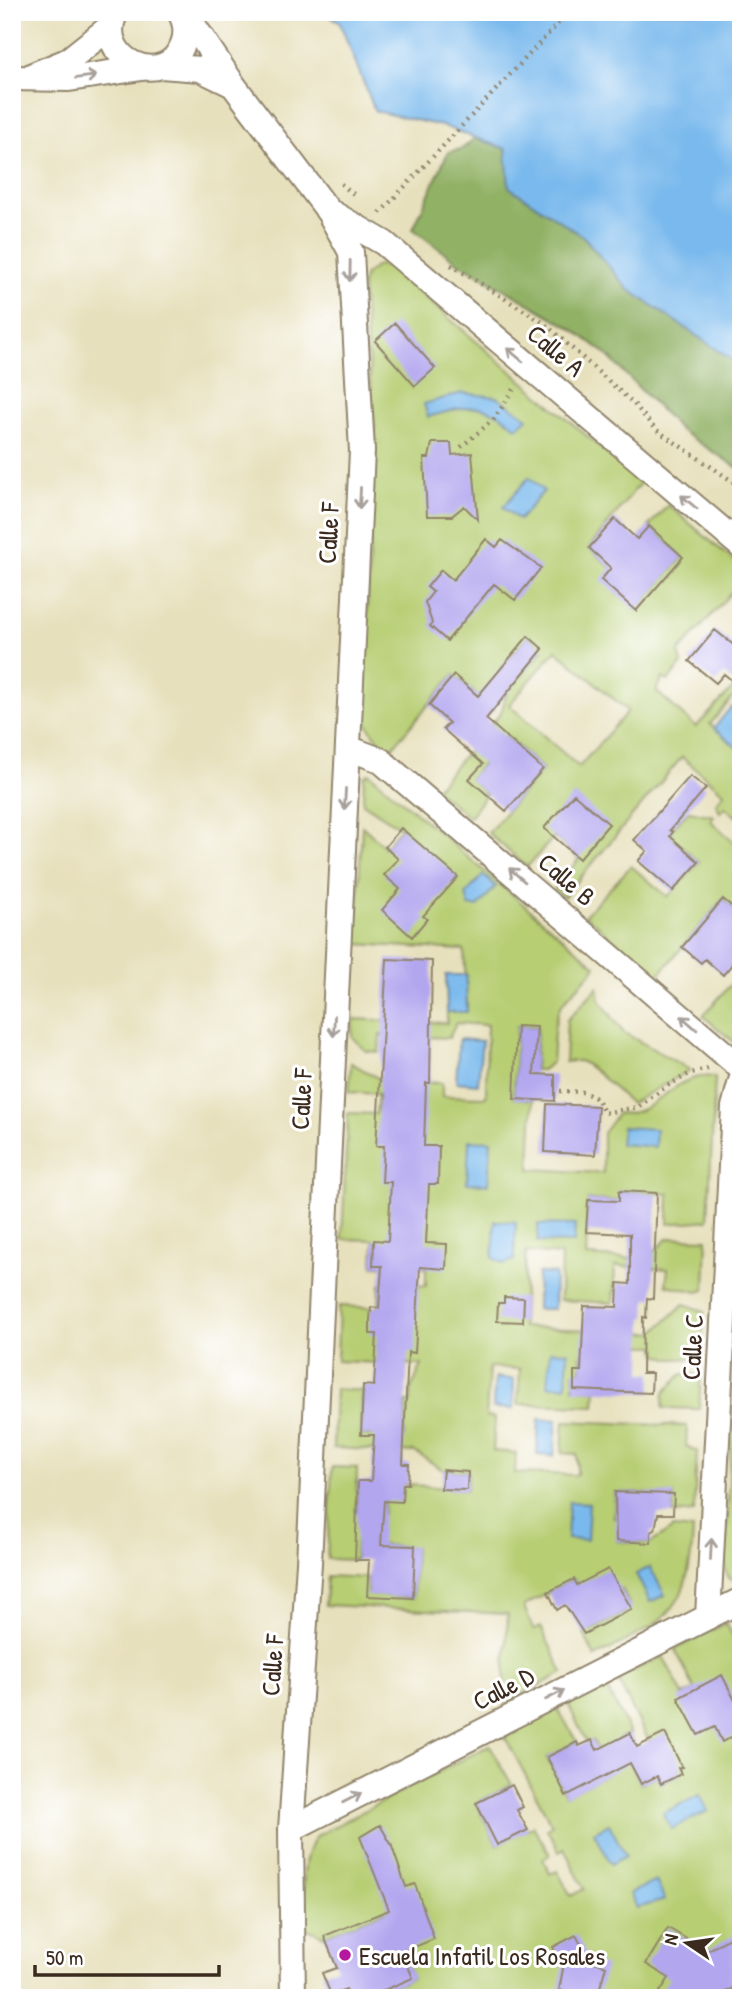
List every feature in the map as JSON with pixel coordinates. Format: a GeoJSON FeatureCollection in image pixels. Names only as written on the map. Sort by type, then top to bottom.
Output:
{"type":"FeatureCollection","features":[{"type":"Feature","properties":{"kind":"street"},"geometry":{"type":"LineString","coordinates":[[21,78],[69,79],[152,67],[180,51],[186,29],[182,15]]}},
{"type":"Feature","properties":{"kind":"street"},"geometry":{"type":"LineString","coordinates":[[182,15],[210,46],[234,86],[327,209]]}},
{"type":"Feature","properties":{"kind":"street"},"geometry":{"type":"LineString","coordinates":[[113,19],[112,41],[118,54],[128,63],[200,69],[234,86]]}},
{"type":"Feature","properties":{"kind":"street"},"geometry":{"type":"LineString","coordinates":[[21,78],[67,61],[113,19]]}},
{"type":"Feature","properties":{"kind":"street","name":"Calle A"},"geometry":{"type":"LineString","coordinates":[[327,209],[384,243],[741,546]]}},
{"type":"Feature","properties":{"kind":"street","name":"Calle F"},"geometry":{"type":"LineString","coordinates":[[293,1998],[291,1829],[309,1563],[362,452],[351,252],[327,209]]}},
{"type":"Feature","properties":{"kind":"street","name":"Calle B"},"geometry":{"type":"LineString","coordinates":[[348,748],[380,760],[741,1068]]}},
{"type":"Feature","properties":{"kind":"street","name":"Calle C"},"geometry":{"type":"LineString","coordinates":[[708,1617],[734,1107],[741,1081]]}},
{"type":"Feature","properties":{"kind":"street","name":"Calle D"},"geometry":{"type":"LineString","coordinates":[[291,1829],[741,1600]]}},
{"type":"Feature","properties":{"kind":"path"},"geometry":{"type":"LineString","coordinates":[[380,213],[569,12]]}},
{"type":"Feature","properties":{"kind":"path"},"geometry":{"type":"LineString","coordinates":[[335,176],[360,199]]}},
{"type":"Feature","properties":{"kind":"path"},"geometry":{"type":"LineString","coordinates":[[374,209],[390,221]]}},
{"type":"Feature","properties":{"kind":"path"},"geometry":{"type":"LineString","coordinates":[[440,258],[544,323],[634,404],[655,429],[741,487]]}},
{"type":"Feature","properties":{"kind":"path"},"geometry":{"type":"LineString","coordinates":[[461,447],[499,412],[506,401]]}},
{"type":"Feature","properties":{"kind":"path"},"geometry":{"type":"LineString","coordinates":[[559,1091],[583,1091],[598,1099],[604,1113],[638,1107],[691,1073],[716,1067],[710,1060]]}},
{"type":"Feature","properties":{"kind":"green space"},"geometry":{"type":"Polygon","coordinates":[[[475,138],[507,149],[509,187],[584,237],[628,289],[741,366],[741,470],[681,431],[605,353],[571,328],[457,262],[413,229],[448,152],[462,149],[475,138]]]}},
{"type":"Feature","properties":{"kind":"green space"},"geometry":{"type":"Polygon","coordinates":[[[378,265],[389,267],[641,482],[589,548],[611,568],[636,610],[683,557],[649,526],[668,505],[741,567],[741,581],[679,652],[682,664],[668,681],[663,678],[656,691],[696,727],[741,680],[741,703],[733,697],[710,724],[741,751],[741,821],[725,807],[720,812],[716,803],[724,793],[682,757],[564,897],[554,889],[579,859],[554,837],[527,867],[488,833],[543,769],[507,737],[470,778],[486,794],[469,817],[435,789],[501,713],[511,678],[516,681],[543,650],[528,636],[500,669],[503,672],[494,710],[454,675],[390,750],[372,731],[363,706],[375,431],[362,285],[365,275],[378,265]],[[556,650],[509,705],[579,767],[628,711],[556,650]]]}},
{"type":"Feature","properties":{"kind":"green space"},"geometry":{"type":"Polygon","coordinates":[[[369,773],[596,966],[559,1009],[555,1023],[552,1062],[543,1070],[535,1070],[537,1027],[517,1026],[514,1098],[533,1100],[530,1169],[603,1173],[603,1133],[618,1113],[643,1109],[687,1081],[700,1077],[715,1077],[708,1220],[668,1224],[669,1194],[620,1191],[619,1201],[588,1200],[586,1256],[651,1260],[651,1255],[668,1238],[707,1239],[705,1290],[698,1292],[666,1285],[668,1269],[615,1266],[613,1303],[560,1300],[561,1255],[526,1252],[522,1327],[653,1333],[684,1304],[704,1311],[701,1358],[671,1359],[657,1354],[656,1346],[588,1345],[581,1356],[581,1371],[574,1372],[574,1389],[596,1390],[595,1406],[518,1404],[520,1369],[489,1367],[486,1417],[495,1418],[493,1451],[516,1453],[515,1473],[577,1475],[577,1454],[562,1453],[564,1421],[687,1426],[686,1446],[697,1451],[694,1512],[673,1514],[674,1495],[615,1492],[614,1518],[617,1519],[617,1541],[651,1543],[673,1528],[693,1530],[686,1581],[669,1612],[656,1623],[595,1657],[584,1634],[625,1613],[623,1608],[629,1604],[622,1589],[577,1585],[574,1579],[524,1606],[533,1630],[541,1627],[563,1673],[503,1704],[508,1614],[325,1605],[327,1576],[368,1578],[367,1595],[413,1598],[415,1547],[356,1543],[355,1560],[327,1559],[332,1467],[357,1468],[356,1512],[383,1514],[384,1501],[403,1484],[467,1490],[468,1472],[443,1470],[415,1452],[333,1448],[335,1389],[362,1391],[361,1435],[404,1436],[406,1402],[411,1402],[411,1389],[422,1365],[337,1361],[339,1306],[379,1308],[380,1284],[426,1286],[426,1268],[373,1266],[374,1240],[342,1239],[348,1113],[376,1114],[378,1094],[349,1092],[351,1063],[378,1078],[387,1079],[388,1082],[442,1083],[442,1096],[486,1097],[487,1025],[456,1023],[449,1038],[380,1035],[379,1052],[366,1051],[352,1037],[353,1019],[447,1023],[447,1012],[467,1011],[464,950],[356,944],[362,826],[385,847],[401,828],[363,803],[364,777],[369,773]]]}},
{"type":"Feature","properties":{"kind":"green space"},"geometry":{"type":"Polygon","coordinates":[[[689,811],[714,816],[711,821],[736,844],[741,839],[741,914],[723,899],[657,977],[585,915],[631,866],[668,897],[699,862],[670,836],[670,830],[689,811]]]}},
{"type":"Feature","properties":{"kind":"green space"},"geometry":{"type":"Polygon","coordinates":[[[741,954],[741,1048],[703,1016],[738,976],[730,967],[741,954]]]}},
{"type":"Feature","properties":{"kind":"green space"},"geometry":{"type":"Polygon","coordinates":[[[598,987],[600,1000],[623,1032],[690,1070],[630,1104],[586,1064],[578,1061],[565,1062],[567,1020],[598,987]]]}},
{"type":"Feature","properties":{"kind":"green space"},"geometry":{"type":"Polygon","coordinates":[[[741,1226],[741,1580],[728,1578],[725,1569],[741,1226]]]}},
{"type":"Feature","properties":{"kind":"green space"},"geometry":{"type":"Polygon","coordinates":[[[682,1374],[701,1375],[699,1409],[663,1408],[664,1393],[682,1374]]]}},
{"type":"Feature","properties":{"kind":"green space"},"geometry":{"type":"Polygon","coordinates":[[[726,1623],[741,1652],[741,1998],[365,1998],[412,1978],[386,1911],[324,1936],[305,1928],[305,1868],[310,1846],[316,1836],[490,1745],[512,1785],[476,1803],[497,1845],[533,1826],[550,1855],[543,1859],[550,1874],[557,1871],[571,1896],[584,1889],[564,1848],[559,1851],[547,1829],[552,1825],[505,1737],[558,1709],[577,1742],[547,1758],[566,1795],[609,1773],[593,1740],[587,1743],[568,1704],[605,1685],[630,1733],[618,1739],[641,1784],[657,1776],[661,1784],[681,1774],[678,1768],[681,1767],[649,1741],[617,1679],[663,1656],[683,1695],[695,1690],[675,1649],[726,1623]]]}},
{"type":"Feature","properties":{"kind":"water"},"geometry":{"type":"Polygon","coordinates":[[[321,12],[741,12],[741,366],[628,289],[584,237],[509,187],[506,149],[446,127],[375,111],[339,21],[321,12]]]}},
{"type":"Feature","properties":{"kind":"water"},"geometry":{"type":"Polygon","coordinates":[[[462,393],[497,397],[528,418],[517,428],[495,412],[475,407],[428,417],[424,404],[462,393]]]}},
{"type":"Feature","properties":{"kind":"water"},"geometry":{"type":"Polygon","coordinates":[[[529,477],[544,491],[519,520],[503,507],[529,477]]]}},
{"type":"Feature","properties":{"kind":"water"},"geometry":{"type":"Polygon","coordinates":[[[731,707],[741,722],[741,751],[714,728],[731,707]]]}},
{"type":"Feature","properties":{"kind":"water"},"geometry":{"type":"Polygon","coordinates":[[[483,875],[496,886],[478,907],[469,906],[466,894],[483,875]]]}},
{"type":"Feature","properties":{"kind":"water"},"geometry":{"type":"Polygon","coordinates":[[[446,975],[466,975],[467,1012],[447,1012],[446,975]]]}},
{"type":"Feature","properties":{"kind":"water"},"geometry":{"type":"Polygon","coordinates":[[[459,1039],[482,1041],[478,1084],[456,1082],[459,1039]]]}},
{"type":"Feature","properties":{"kind":"water"},"geometry":{"type":"Polygon","coordinates":[[[622,1127],[656,1129],[655,1147],[620,1144],[622,1127]]]}},
{"type":"Feature","properties":{"kind":"water"},"geometry":{"type":"Polygon","coordinates":[[[469,1140],[491,1141],[488,1184],[467,1183],[469,1140]]]}},
{"type":"Feature","properties":{"kind":"water"},"geometry":{"type":"Polygon","coordinates":[[[495,1221],[516,1222],[514,1260],[504,1264],[493,1258],[495,1221]]]}},
{"type":"Feature","properties":{"kind":"water"},"geometry":{"type":"Polygon","coordinates":[[[538,1224],[575,1225],[574,1243],[538,1242],[538,1224]]]}},
{"type":"Feature","properties":{"kind":"water"},"geometry":{"type":"Polygon","coordinates":[[[538,1273],[555,1274],[554,1309],[537,1309],[538,1273]]]}},
{"type":"Feature","properties":{"kind":"water"},"geometry":{"type":"Polygon","coordinates":[[[550,1351],[568,1352],[566,1386],[548,1386],[550,1351]]]}},
{"type":"Feature","properties":{"kind":"water"},"geometry":{"type":"Polygon","coordinates":[[[495,1378],[514,1379],[513,1409],[493,1408],[495,1378]]]}},
{"type":"Feature","properties":{"kind":"water"},"geometry":{"type":"Polygon","coordinates":[[[539,1419],[557,1420],[554,1456],[537,1455],[539,1419]]]}},
{"type":"Feature","properties":{"kind":"water"},"geometry":{"type":"Polygon","coordinates":[[[569,1502],[589,1503],[587,1540],[567,1539],[569,1502]]]}},
{"type":"Feature","properties":{"kind":"water"},"geometry":{"type":"Polygon","coordinates":[[[650,1567],[665,1595],[650,1602],[636,1574],[650,1567]]]}},
{"type":"Feature","properties":{"kind":"water"},"geometry":{"type":"Polygon","coordinates":[[[700,1795],[708,1811],[671,1829],[663,1813],[700,1795]]]}},
{"type":"Feature","properties":{"kind":"water"},"geometry":{"type":"Polygon","coordinates":[[[609,1824],[626,1856],[611,1864],[594,1832],[609,1824]]]}},
{"type":"Feature","properties":{"kind":"water"},"geometry":{"type":"Polygon","coordinates":[[[656,1881],[665,1900],[637,1908],[630,1893],[656,1881]]]}},
{"type":"Feature","properties":{"kind":"building"},"geometry":{"type":"Polygon","coordinates":[[[395,323],[435,368],[415,386],[375,341],[395,323]]]}},
{"type":"Feature","properties":{"kind":"building"},"geometry":{"type":"Polygon","coordinates":[[[432,443],[451,443],[452,455],[472,453],[478,520],[464,506],[452,516],[427,516],[424,458],[429,458],[432,443]]]}},
{"type":"Feature","properties":{"kind":"building"},"geometry":{"type":"Polygon","coordinates":[[[615,519],[637,539],[649,526],[683,557],[636,611],[601,580],[611,568],[589,548],[615,519]]]}},
{"type":"Feature","properties":{"kind":"building"},"geometry":{"type":"Polygon","coordinates":[[[486,539],[496,547],[502,540],[541,568],[515,600],[494,584],[447,641],[430,626],[432,623],[425,602],[433,592],[427,587],[441,570],[453,580],[486,539]]]}},
{"type":"Feature","properties":{"kind":"building"},"geometry":{"type":"Polygon","coordinates":[[[715,630],[741,651],[741,688],[724,674],[716,683],[689,661],[715,630]]]}},
{"type":"Feature","properties":{"kind":"building"},"geometry":{"type":"Polygon","coordinates":[[[528,636],[543,649],[486,719],[543,769],[506,811],[469,779],[483,764],[443,729],[449,723],[429,705],[454,675],[478,696],[528,636]]]}},
{"type":"Feature","properties":{"kind":"building"},"geometry":{"type":"Polygon","coordinates":[[[690,776],[706,788],[670,830],[673,832],[670,836],[699,862],[673,891],[638,861],[647,851],[634,840],[690,776]]]}},
{"type":"Feature","properties":{"kind":"building"},"geometry":{"type":"Polygon","coordinates":[[[574,794],[609,824],[579,859],[544,828],[574,794]]]}},
{"type":"Feature","properties":{"kind":"building"},"geometry":{"type":"Polygon","coordinates":[[[401,828],[458,877],[423,916],[427,919],[412,937],[382,910],[400,889],[384,875],[398,859],[385,847],[401,828]]]}},
{"type":"Feature","properties":{"kind":"building"},"geometry":{"type":"Polygon","coordinates":[[[723,899],[741,914],[741,954],[723,975],[705,959],[701,963],[682,947],[723,899]]]}},
{"type":"Feature","properties":{"kind":"building"},"geometry":{"type":"Polygon","coordinates":[[[387,959],[432,961],[430,1083],[426,1083],[424,1146],[439,1146],[438,1184],[429,1184],[426,1243],[447,1244],[446,1269],[420,1267],[415,1353],[408,1352],[403,1464],[409,1464],[408,1484],[403,1484],[402,1502],[384,1501],[381,1545],[415,1546],[413,1598],[367,1596],[369,1560],[355,1560],[358,1481],[371,1481],[374,1435],[361,1435],[363,1385],[374,1386],[377,1334],[370,1334],[370,1320],[371,1307],[379,1308],[382,1266],[373,1266],[374,1240],[388,1241],[391,1182],[382,1182],[384,1146],[376,1146],[387,959]]]}},
{"type":"Feature","properties":{"kind":"building"},"geometry":{"type":"Polygon","coordinates":[[[517,1026],[537,1027],[534,1074],[555,1075],[555,1101],[514,1099],[517,1026]]]}},
{"type":"Feature","properties":{"kind":"building"},"geometry":{"type":"Polygon","coordinates":[[[547,1104],[598,1106],[595,1155],[545,1152],[547,1104]]]}},
{"type":"Feature","properties":{"kind":"building"},"geometry":{"type":"Polygon","coordinates":[[[619,1191],[657,1193],[653,1299],[647,1298],[646,1318],[643,1317],[642,1373],[652,1373],[651,1393],[574,1390],[574,1371],[581,1371],[584,1306],[617,1307],[618,1283],[630,1284],[630,1234],[586,1232],[588,1200],[619,1201],[619,1191]]]}},
{"type":"Feature","properties":{"kind":"building"},"geometry":{"type":"Polygon","coordinates":[[[504,1297],[524,1298],[523,1322],[497,1321],[498,1303],[504,1303],[504,1297]]]}},
{"type":"Feature","properties":{"kind":"building"},"geometry":{"type":"Polygon","coordinates":[[[443,1470],[468,1472],[467,1490],[441,1489],[443,1470]]]}},
{"type":"Feature","properties":{"kind":"building"},"geometry":{"type":"Polygon","coordinates":[[[615,1492],[674,1494],[673,1514],[658,1514],[655,1530],[651,1532],[651,1543],[616,1541],[615,1492]]]}},
{"type":"Feature","properties":{"kind":"building"},"geometry":{"type":"Polygon","coordinates":[[[608,1569],[632,1609],[584,1634],[565,1605],[557,1610],[548,1592],[574,1579],[577,1585],[608,1569]]]}},
{"type":"Feature","properties":{"kind":"building"},"geometry":{"type":"Polygon","coordinates":[[[722,1675],[741,1712],[741,1732],[722,1742],[715,1727],[698,1735],[678,1698],[722,1675]]]}},
{"type":"Feature","properties":{"kind":"building"},"geometry":{"type":"Polygon","coordinates":[[[630,1733],[637,1747],[665,1733],[682,1767],[678,1768],[681,1774],[661,1784],[657,1776],[641,1784],[630,1763],[566,1796],[547,1757],[577,1742],[579,1746],[592,1740],[597,1750],[630,1733]]]}},
{"type":"Feature","properties":{"kind":"building"},"geometry":{"type":"Polygon","coordinates":[[[512,1785],[523,1807],[517,1810],[528,1830],[497,1845],[476,1803],[512,1785]]]}},
{"type":"Feature","properties":{"kind":"building"},"geometry":{"type":"Polygon","coordinates":[[[380,1825],[391,1844],[406,1887],[415,1884],[434,1939],[402,1952],[413,1978],[365,1998],[350,1998],[346,1989],[331,1995],[322,1973],[337,1968],[324,1936],[389,1910],[360,1837],[380,1825]]]}},
{"type":"Feature","properties":{"kind":"building"},"geometry":{"type":"Polygon","coordinates":[[[668,1928],[707,1951],[741,1931],[741,1983],[715,1998],[656,1998],[669,1978],[646,1964],[668,1928]]]}},
{"type":"Feature","properties":{"kind":"building"},"geometry":{"type":"Polygon","coordinates":[[[576,1935],[589,1960],[606,1966],[597,1998],[574,1998],[571,1993],[559,1990],[563,1969],[553,1947],[576,1935]]]}},
{"type":"Feature","properties":{"kind":"place","name":"Escuela Infatil Los Rosales"},"geometry":{"type":"Point","coordinates":[345,1955]}}]}
